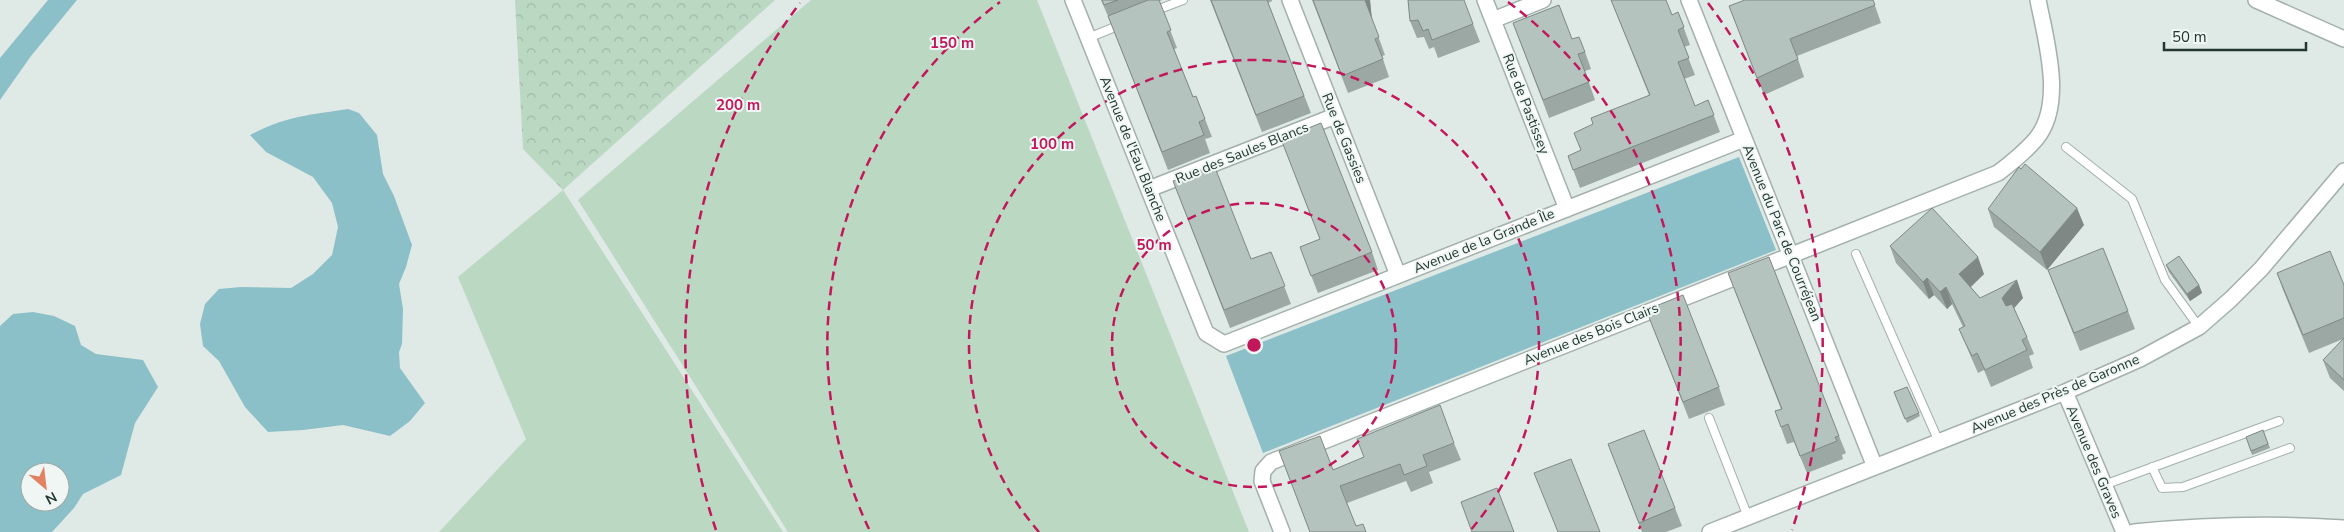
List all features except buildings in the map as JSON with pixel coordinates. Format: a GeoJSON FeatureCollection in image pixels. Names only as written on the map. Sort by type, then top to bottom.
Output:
{"type":"FeatureCollection","features":[{"type":"Feature","properties":{"kind":"street","name":"Avenue de l'Eau Blanche"},"geometry":{"type":"LineString","coordinates":[[1073,0],[1206,333],[1224,344]]}},
{"type":"Feature","properties":{"kind":"street","name":"Rue de Gassies"},"geometry":{"type":"LineString","coordinates":[[1290,0],[1398,275]]}},
{"type":"Feature","properties":{"kind":"street","name":"Rue de Pastissey"},"geometry":{"type":"LineString","coordinates":[[1485,0],[1567,209]]}},
{"type":"Feature","properties":{"kind":"street"},"geometry":{"type":"LineString","coordinates":[[1492,20],[1543,0]]}},
{"type":"Feature","properties":{"kind":"street","name":"Avenue du Parc de Courréjean"},"geometry":{"type":"LineString","coordinates":[[1690,0],[1875,467]]}},
{"type":"Feature","properties":{"kind":"street","name":"Avenue des Bois Clairs"},"geometry":{"type":"LineString","coordinates":[[1282,532],[1262,481],[1263,471],[1271,462],[1998,173],[2017,159],[2037,138],[2048,117],[2052,100],[2045,39],[2038,0]]}},
{"type":"Feature","properties":{"kind":"street"},"geometry":{"type":"LineString","coordinates":[[2256,0],[2344,39]]}},
{"type":"Feature","properties":{"kind":"street","name":"Rue des Saules Blancs"},"geometry":{"type":"LineString","coordinates":[[1149,189],[1335,116]]}},
{"type":"Feature","properties":{"kind":"street","name":"Avenue de la Grande Île"},"geometry":{"type":"LineString","coordinates":[[1224,344],[1744,139]]}},
{"type":"Feature","properties":{"kind":"street","name":"Avenue des Près de Garonne"},"geometry":{"type":"LineString","coordinates":[[1710,532],[2065,392],[2140,359],[2199,326],[2231,299],[2261,269],[2344,171]]}},
{"type":"Feature","properties":{"kind":"street","name":"Avenue des Graves"},"geometry":{"type":"LineString","coordinates":[[2065,392],[2124,532]]}},
{"type":"Feature","properties":{"kind":"street","name":"Avenue des Graves"},"geometry":{"type":"LineString","coordinates":[[2134,532],[2176,528],[2297,525],[2344,528]]}},
{"type":"Feature","properties":{"kind":"lane"},"geometry":{"type":"LineString","coordinates":[[1148,14],[1183,0]]}},
{"type":"Feature","properties":{"kind":"lane"},"geometry":{"type":"LineString","coordinates":[[1088,38],[1130,21]]}},
{"type":"Feature","properties":{"kind":"lane"},"geometry":{"type":"LineString","coordinates":[[2066,146],[2132,198],[2165,280],[2199,326]]}},
{"type":"Feature","properties":{"kind":"lane"},"geometry":{"type":"LineString","coordinates":[[1856,254],[1939,442]]}},
{"type":"Feature","properties":{"kind":"lane"},"geometry":{"type":"LineString","coordinates":[[1709,418],[1748,517]]}},
{"type":"Feature","properties":{"kind":"lane"},"geometry":{"type":"LineString","coordinates":[[2104,485],[2280,421]]}},
{"type":"Feature","properties":{"kind":"lane"},"geometry":{"type":"LineString","coordinates":[[2152,468],[2162,488],[2183,487],[2290,448]]}},
{"type":"Feature","properties":{"kind":"green space"},"geometry":{"type":"Polygon","coordinates":[[[515,0],[775,0],[563,190],[523,149],[515,0]]]}},
{"type":"Feature","properties":{"kind":"green space"},"geometry":{"type":"Polygon","coordinates":[[[811,0],[1037,0],[1249,532],[788,532],[578,200],[811,0]]]}},
{"type":"Feature","properties":{"kind":"green space"},"geometry":{"type":"Polygon","coordinates":[[[563,190],[783,532],[439,532],[526,439],[458,277],[563,190]]]}},
{"type":"Feature","properties":{"kind":"water"},"geometry":{"type":"Polygon","coordinates":[[[48,0],[77,0],[31,56],[0,100],[0,58],[48,0]]]}},
{"type":"Feature","properties":{"kind":"water"},"geometry":{"type":"Polygon","coordinates":[[[348,109],[359,113],[377,135],[383,174],[394,196],[412,245],[399,284],[403,309],[402,344],[399,352],[400,368],[425,403],[410,421],[390,436],[343,425],[268,432],[245,407],[219,361],[203,346],[200,324],[205,304],[219,289],[241,287],[291,288],[313,274],[332,255],[338,227],[332,203],[313,177],[266,152],[250,135],[287,120],[348,109]]]}},
{"type":"Feature","properties":{"kind":"water"},"geometry":{"type":"Polygon","coordinates":[[[1739,157],[1776,250],[1263,453],[1226,356],[1739,157]]]}},
{"type":"Feature","properties":{"kind":"water"},"geometry":{"type":"Polygon","coordinates":[[[33,312],[54,316],[75,326],[81,345],[96,354],[143,360],[158,387],[135,423],[121,475],[83,494],[74,508],[52,532],[0,532],[0,326],[13,314],[33,312]]]}}]}
